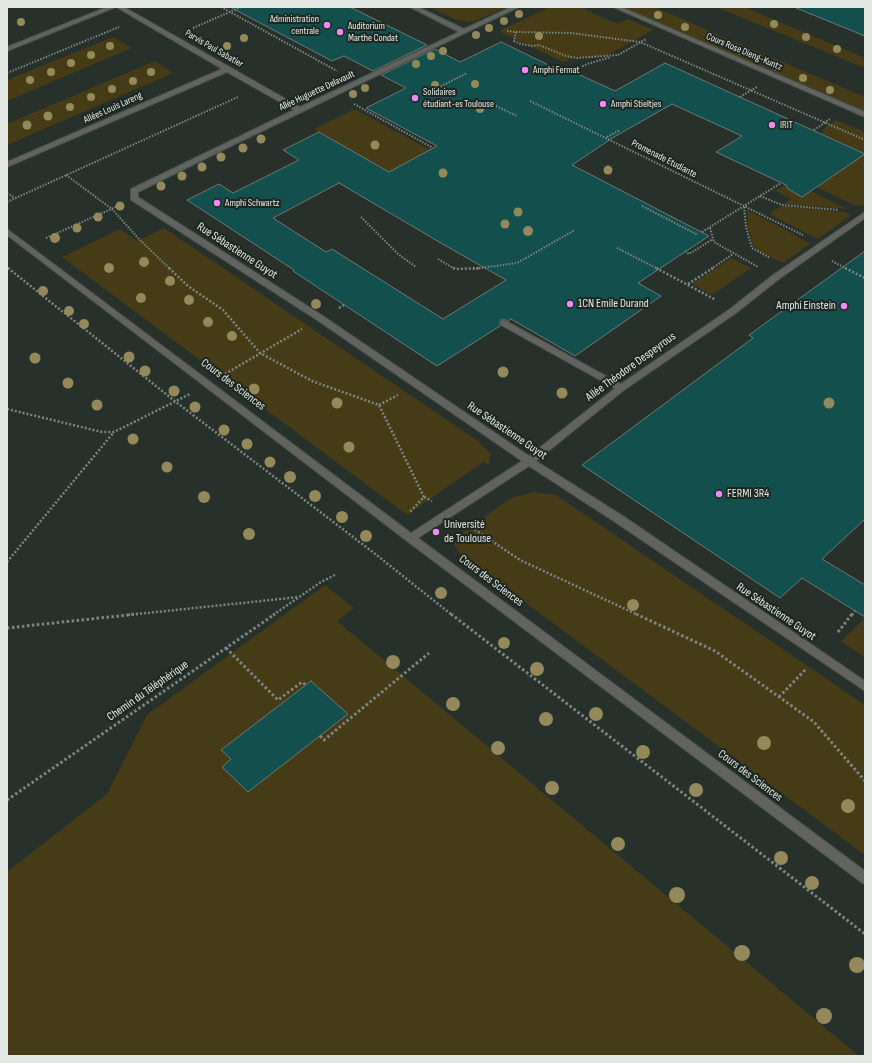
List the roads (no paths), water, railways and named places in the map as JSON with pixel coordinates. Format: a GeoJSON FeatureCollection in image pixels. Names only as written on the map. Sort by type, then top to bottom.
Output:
{"type":"FeatureCollection","features":[{"type":"Feature","properties":{"kind":"street"},"geometry":{"type":"LineString","coordinates":[[7,49],[113,7]]}},
{"type":"Feature","properties":{"kind":"street","name":"Parvis Paul Sabatier"},"geometry":{"type":"LineString","coordinates":[[119,7],[300,110]]}},
{"type":"Feature","properties":{"kind":"street"},"geometry":{"type":"LineString","coordinates":[[413,7],[464,32]]}},
{"type":"Feature","properties":{"kind":"street","name":"Allée Huguette Delavault"},"geometry":{"type":"LineString","coordinates":[[134,198],[134,191],[334,93],[516,7]]}},
{"type":"Feature","properties":{"kind":"street","name":"Cours Rose Dieng-Kuntz"},"geometry":{"type":"LineString","coordinates":[[616,7],[664,29],[865,114]]}},
{"type":"Feature","properties":{"kind":"street","name":"Allées Louis Lareng"},"geometry":{"type":"LineString","coordinates":[[7,165],[228,69]]}},
{"type":"Feature","properties":{"kind":"street","name":"Rue Sébastienne Guyot"},"geometry":{"type":"LineString","coordinates":[[134,198],[320,318],[529,461],[619,519],[865,687]]}},
{"type":"Feature","properties":{"kind":"street","name":"Allée Théodore Despeyrous"},"geometry":{"type":"LineString","coordinates":[[411,538],[529,461],[621,388],[733,311],[776,277],[865,214]]}},
{"type":"Feature","properties":{"kind":"street","name":"Cours des Sciences"},"geometry":{"type":"LineString","coordinates":[[7,231],[411,538],[865,878]]}},
{"type":"Feature","properties":{"kind":"street"},"geometry":{"type":"LineString","coordinates":[[504,323],[621,388]]}},
{"type":"Feature","properties":{"kind":"place","name":"Administration centrale"},"geometry":{"type":"Point","coordinates":[327,25]}},
{"type":"Feature","properties":{"kind":"place","name":"Auditorium Marthe Condat"},"geometry":{"type":"Point","coordinates":[340,32]}},
{"type":"Feature","properties":{"kind":"place","name":"Amphi Fermat"},"geometry":{"type":"Point","coordinates":[525,70]}},
{"type":"Feature","properties":{"kind":"place","name":"Solidaires étudiant-es Toulouse"},"geometry":{"type":"Point","coordinates":[415,98]}},
{"type":"Feature","properties":{"kind":"place","name":"Amphi Stieltjes"},"geometry":{"type":"Point","coordinates":[603,104]}},
{"type":"Feature","properties":{"kind":"place","name":"IRIT"},"geometry":{"type":"Point","coordinates":[772,125]}},
{"type":"Feature","properties":{"kind":"place","name":"Amphi Schwartz"},"geometry":{"type":"Point","coordinates":[217,203]}},
{"type":"Feature","properties":{"kind":"place","name":"1CN Emile Durand"},"geometry":{"type":"Point","coordinates":[570,304]}},
{"type":"Feature","properties":{"kind":"place","name":"Amphi Einstein"},"geometry":{"type":"Point","coordinates":[844,306]}},
{"type":"Feature","properties":{"kind":"place","name":"FERMI 3R4"},"geometry":{"type":"Point","coordinates":[719,494]}},
{"type":"Feature","properties":{"kind":"place","name":"Université de Toulouse"},"geometry":{"type":"Point","coordinates":[436,532]}}]}
